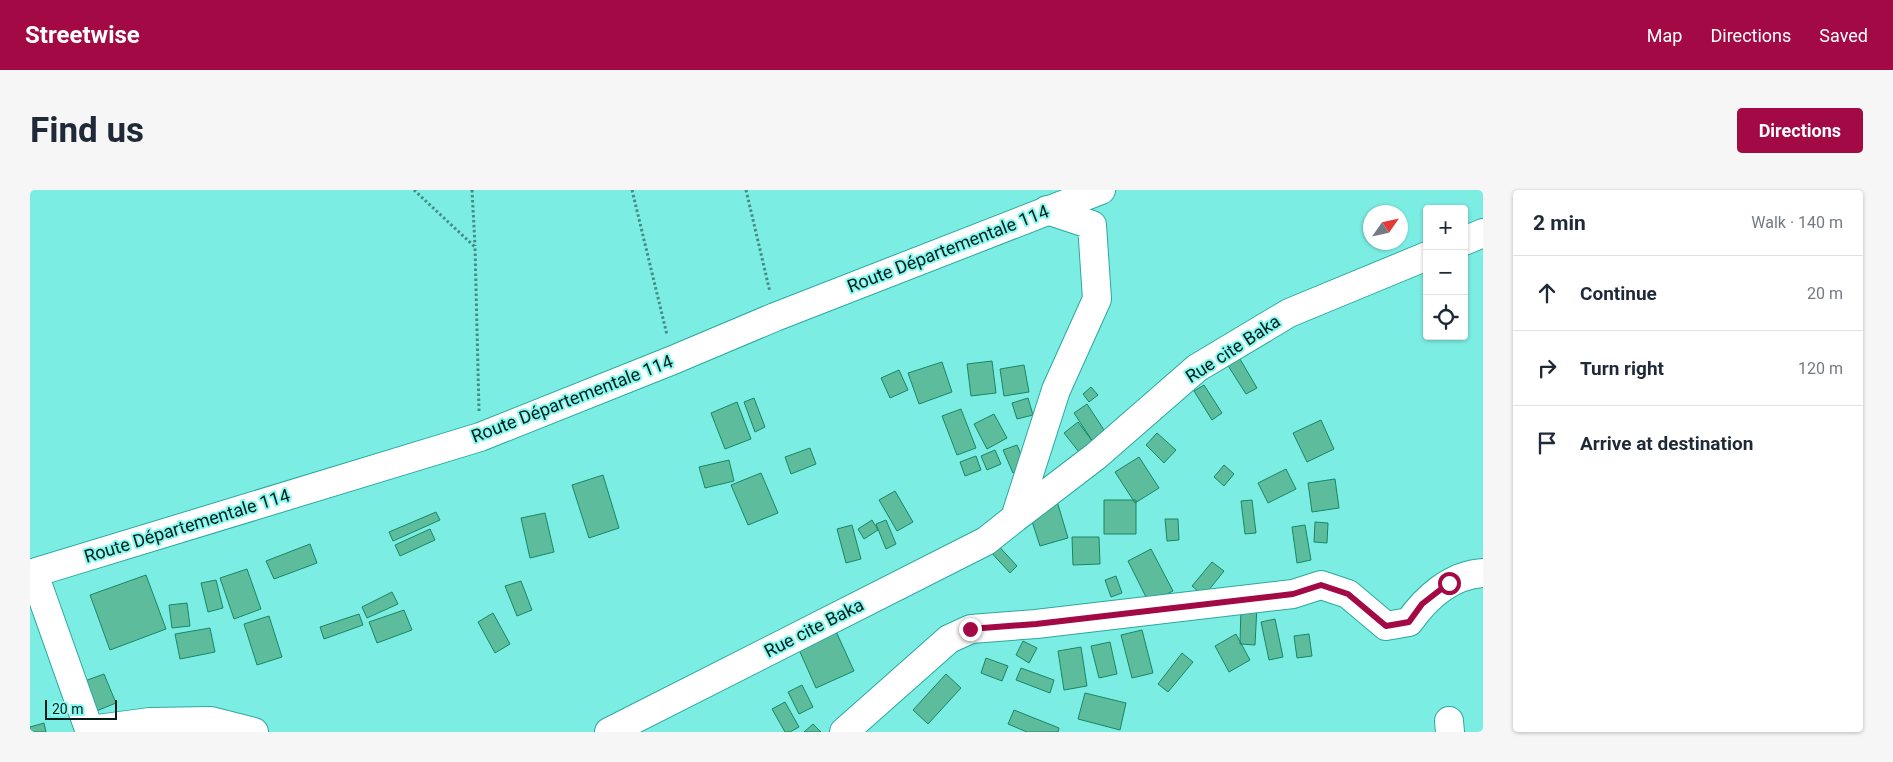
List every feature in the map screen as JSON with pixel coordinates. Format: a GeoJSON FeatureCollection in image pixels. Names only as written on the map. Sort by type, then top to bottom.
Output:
{"type":"FeatureCollection","features":[{"type":"Feature","properties":{"kind":"street","name":"Route Départementale 114"},"geometry":{"type":"LineString","coordinates":[[32,574],[480,437],[775,317],[1101,190]]}},
{"type":"Feature","properties":{"kind":"street"},"geometry":{"type":"LineString","coordinates":[[1015,518],[1056,390],[1097,300],[1092,225],[1046,210]]}},
{"type":"Feature","properties":{"kind":"street"},"geometry":{"type":"LineString","coordinates":[[1468,239],[1483,233]]}},
{"type":"Feature","properties":{"kind":"street","name":"Rue cite Baka"},"geometry":{"type":"LineString","coordinates":[[609,732],[986,541],[1096,456],[1196,368],[1289,313],[1423,258]]}},
{"type":"Feature","properties":{"kind":"street"},"geometry":{"type":"LineString","coordinates":[[32,574],[90,731],[150,722],[211,721],[254,732]]}},
{"type":"Feature","properties":{"kind":"street"},"geometry":{"type":"LineString","coordinates":[[844,732],[949,639],[970,629],[1036,624],[1293,594],[1321,585],[1348,594],[1386,626],[1409,622],[1422,604],[1449,583],[1474,574],[1483,574]]}},
{"type":"Feature","properties":{"kind":"path"},"geometry":{"type":"LineString","coordinates":[[414,190],[475,247]]}},
{"type":"Feature","properties":{"kind":"path"},"geometry":{"type":"LineString","coordinates":[[472,190],[480,437]]}},
{"type":"Feature","properties":{"kind":"path"},"geometry":{"type":"LineString","coordinates":[[632,190],[673,360]]}},
{"type":"Feature","properties":{"kind":"path"},"geometry":{"type":"LineString","coordinates":[[746,190],[775,317]]}},
{"type":"Feature","properties":{"kind":"building"},"geometry":{"type":"Polygon","coordinates":[[[1237,354],[1257,388],[1246,394],[1225,361],[1237,354]]]}},
{"type":"Feature","properties":{"kind":"building"},"geometry":{"type":"Polygon","coordinates":[[[992,361],[996,393],[971,396],[967,364],[992,361]]]}},
{"type":"Feature","properties":{"kind":"building"},"geometry":{"type":"Polygon","coordinates":[[[942,362],[952,392],[919,404],[908,373],[942,362]]]}},
{"type":"Feature","properties":{"kind":"building"},"geometry":{"type":"Polygon","coordinates":[[[1024,365],[1029,392],[1004,396],[1000,369],[1024,365]]]}},
{"type":"Feature","properties":{"kind":"building"},"geometry":{"type":"Polygon","coordinates":[[[899,370],[908,390],[890,398],[881,378],[899,370]]]}},
{"type":"Feature","properties":{"kind":"building"},"geometry":{"type":"Polygon","coordinates":[[[1204,385],[1222,413],[1212,420],[1194,391],[1204,385]]]}},
{"type":"Feature","properties":{"kind":"building"},"geometry":{"type":"Polygon","coordinates":[[[1091,387],[1098,395],[1089,402],[1083,394],[1091,387]]]}},
{"type":"Feature","properties":{"kind":"building"},"geometry":{"type":"Polygon","coordinates":[[[754,398],[765,427],[755,432],[744,402],[754,398]]]}},
{"type":"Feature","properties":{"kind":"building"},"geometry":{"type":"Polygon","coordinates":[[[1028,398],[1033,415],[1017,419],[1012,403],[1028,398]]]}},
{"type":"Feature","properties":{"kind":"building"},"geometry":{"type":"Polygon","coordinates":[[[737,402],[751,439],[725,449],[711,413],[737,402]]]}},
{"type":"Feature","properties":{"kind":"building"},"geometry":{"type":"Polygon","coordinates":[[[1087,404],[1106,433],[1093,442],[1074,413],[1087,404]]]}},
{"type":"Feature","properties":{"kind":"building"},"geometry":{"type":"Polygon","coordinates":[[[961,409],[976,448],[957,455],[942,416],[961,409]]]}},
{"type":"Feature","properties":{"kind":"building"},"geometry":{"type":"Polygon","coordinates":[[[994,414],[1007,438],[987,449],[974,424],[994,414]]]}},
{"type":"Feature","properties":{"kind":"building"},"geometry":{"type":"Polygon","coordinates":[[[1321,420],[1334,449],[1307,462],[1293,433],[1321,420]]]}},
{"type":"Feature","properties":{"kind":"building"},"geometry":{"type":"Polygon","coordinates":[[[1078,422],[1093,442],[1079,452],[1064,433],[1078,422]]]}},
{"type":"Feature","properties":{"kind":"building"},"geometry":{"type":"Polygon","coordinates":[[[1157,433],[1176,450],[1164,463],[1146,445],[1157,433]]]}},
{"type":"Feature","properties":{"kind":"building"},"geometry":{"type":"Polygon","coordinates":[[[1017,445],[1026,467],[1013,473],[1003,450],[1017,445]]]}},
{"type":"Feature","properties":{"kind":"building"},"geometry":{"type":"Polygon","coordinates":[[[810,448],[816,464],[791,474],[785,457],[810,448]]]}},
{"type":"Feature","properties":{"kind":"building"},"geometry":{"type":"Polygon","coordinates":[[[995,450],[1001,464],[987,470],[981,456],[995,450]]]}},
{"type":"Feature","properties":{"kind":"building"},"geometry":{"type":"Polygon","coordinates":[[[976,456],[981,470],[965,476],[960,462],[976,456]]]}},
{"type":"Feature","properties":{"kind":"building"},"geometry":{"type":"Polygon","coordinates":[[[1139,457],[1159,488],[1135,503],[1115,472],[1139,457]]]}},
{"type":"Feature","properties":{"kind":"building"},"geometry":{"type":"Polygon","coordinates":[[[729,460],[734,481],[705,488],[699,467],[729,460]]]}},
{"type":"Feature","properties":{"kind":"building"},"geometry":{"type":"Polygon","coordinates":[[[1224,465],[1234,474],[1224,486],[1214,477],[1224,465]]]}},
{"type":"Feature","properties":{"kind":"building"},"geometry":{"type":"Polygon","coordinates":[[[1286,469],[1296,489],[1268,503],[1258,483],[1286,469]]]}},
{"type":"Feature","properties":{"kind":"building"},"geometry":{"type":"Polygon","coordinates":[[[761,473],[778,513],[748,525],[731,485],[761,473]]]}},
{"type":"Feature","properties":{"kind":"building"},"geometry":{"type":"Polygon","coordinates":[[[603,475],[619,528],[589,538],[572,485],[603,475]]]}},
{"type":"Feature","properties":{"kind":"building"},"geometry":{"type":"Polygon","coordinates":[[[1335,479],[1339,508],[1312,512],[1308,483],[1335,479]]]}},
{"type":"Feature","properties":{"kind":"building"},"geometry":{"type":"Polygon","coordinates":[[[895,491],[913,522],[897,531],[879,500],[895,491]]]}},
{"type":"Feature","properties":{"kind":"building"},"geometry":{"type":"Polygon","coordinates":[[[1104,500],[1136,500],[1136,534],[1104,534],[1104,500]]]}},
{"type":"Feature","properties":{"kind":"building"},"geometry":{"type":"Polygon","coordinates":[[[1252,500],[1256,533],[1245,534],[1241,501],[1252,500]]]}},
{"type":"Feature","properties":{"kind":"building"},"geometry":{"type":"Polygon","coordinates":[[[1057,501],[1068,538],[1040,546],[1028,509],[1057,501]]]}},
{"type":"Feature","properties":{"kind":"building"},"geometry":{"type":"Polygon","coordinates":[[[436,512],[440,520],[393,541],[389,532],[436,512]]]}},
{"type":"Feature","properties":{"kind":"building"},"geometry":{"type":"Polygon","coordinates":[[[545,513],[554,552],[530,558],[521,518],[545,513]]]}},
{"type":"Feature","properties":{"kind":"building"},"geometry":{"type":"Polygon","coordinates":[[[1165,519],[1178,519],[1179,540],[1167,541],[1165,519]]]}},
{"type":"Feature","properties":{"kind":"building"},"geometry":{"type":"Polygon","coordinates":[[[872,520],[878,530],[864,539],[858,529],[872,520]]]}},
{"type":"Feature","properties":{"kind":"building"},"geometry":{"type":"Polygon","coordinates":[[[886,520],[896,544],[886,549],[876,524],[886,520]]]}},
{"type":"Feature","properties":{"kind":"building"},"geometry":{"type":"Polygon","coordinates":[[[1315,522],[1328,523],[1327,543],[1314,542],[1315,522]]]}},
{"type":"Feature","properties":{"kind":"building"},"geometry":{"type":"Polygon","coordinates":[[[852,525],[861,559],[846,563],[837,529],[852,525]]]}},
{"type":"Feature","properties":{"kind":"building"},"geometry":{"type":"Polygon","coordinates":[[[1305,525],[1311,560],[1297,563],[1292,527],[1305,525]]]}},
{"type":"Feature","properties":{"kind":"building"},"geometry":{"type":"Polygon","coordinates":[[[430,529],[435,540],[400,556],[395,545],[430,529]]]}},
{"type":"Feature","properties":{"kind":"building"},"geometry":{"type":"Polygon","coordinates":[[[1072,537],[1099,537],[1100,564],[1073,565],[1072,537]]]}},
{"type":"Feature","properties":{"kind":"building"},"geometry":{"type":"Polygon","coordinates":[[[995,542],[1017,566],[1010,573],[988,549],[995,542]]]}},
{"type":"Feature","properties":{"kind":"building"},"geometry":{"type":"Polygon","coordinates":[[[310,544],[317,563],[274,579],[266,561],[310,544]]]}},
{"type":"Feature","properties":{"kind":"building"},"geometry":{"type":"Polygon","coordinates":[[[1151,549],[1173,591],[1149,603],[1128,561],[1151,549]]]}},
{"type":"Feature","properties":{"kind":"building"},"geometry":{"type":"Polygon","coordinates":[[[1212,562],[1224,571],[1204,596],[1192,586],[1212,562]]]}},
{"type":"Feature","properties":{"kind":"building"},"geometry":{"type":"Polygon","coordinates":[[[247,569],[261,609],[234,619],[220,578],[247,569]]]}},
{"type":"Feature","properties":{"kind":"building"},"geometry":{"type":"Polygon","coordinates":[[[146,575],[166,629],[110,650],[90,595],[146,575]]]}},
{"type":"Feature","properties":{"kind":"building"},"geometry":{"type":"Polygon","coordinates":[[[1116,576],[1122,593],[1111,597],[1105,580],[1116,576]]]}},
{"type":"Feature","properties":{"kind":"building"},"geometry":{"type":"Polygon","coordinates":[[[216,580],[223,608],[208,612],[201,583],[216,580]]]}},
{"type":"Feature","properties":{"kind":"building"},"geometry":{"type":"Polygon","coordinates":[[[521,581],[532,610],[517,616],[505,586],[521,581]]]}},
{"type":"Feature","properties":{"kind":"building"},"geometry":{"type":"Polygon","coordinates":[[[392,592],[398,604],[367,618],[362,607],[392,592]]]}},
{"type":"Feature","properties":{"kind":"building"},"geometry":{"type":"Polygon","coordinates":[[[187,603],[190,626],[172,628],[169,605],[187,603]]]}},
{"type":"Feature","properties":{"kind":"building"},"geometry":{"type":"Polygon","coordinates":[[[1241,605],[1257,606],[1255,645],[1240,644],[1241,605]]]}},
{"type":"Feature","properties":{"kind":"building"},"geometry":{"type":"Polygon","coordinates":[[[404,610],[412,630],[377,643],[369,622],[404,610]]]}},
{"type":"Feature","properties":{"kind":"building"},"geometry":{"type":"Polygon","coordinates":[[[493,613],[510,644],[495,653],[478,622],[493,613]]]}},
{"type":"Feature","properties":{"kind":"building"},"geometry":{"type":"Polygon","coordinates":[[[359,614],[363,625],[324,639],[320,627],[359,614]]]}},
{"type":"Feature","properties":{"kind":"building"},"geometry":{"type":"Polygon","coordinates":[[[269,616],[282,657],[257,665],[244,624],[269,616]]]}},
{"type":"Feature","properties":{"kind":"building"},"geometry":{"type":"Polygon","coordinates":[[[1275,619],[1283,657],[1269,660],[1261,622],[1275,619]]]}},
{"type":"Feature","properties":{"kind":"building"},"geometry":{"type":"Polygon","coordinates":[[[834,627],[854,671],[816,688],[796,643],[834,627]]]}},
{"type":"Feature","properties":{"kind":"building"},"geometry":{"type":"Polygon","coordinates":[[[210,628],[215,652],[180,659],[175,634],[210,628]]]}},
{"type":"Feature","properties":{"kind":"building"},"geometry":{"type":"Polygon","coordinates":[[[1142,630],[1153,673],[1132,678],[1121,635],[1142,630]]]}},
{"type":"Feature","properties":{"kind":"building"},"geometry":{"type":"Polygon","coordinates":[[[1236,634],[1250,660],[1229,672],[1215,646],[1236,634]]]}},
{"type":"Feature","properties":{"kind":"building"},"geometry":{"type":"Polygon","coordinates":[[[1309,634],[1312,656],[1297,658],[1294,636],[1309,634]]]}},
{"type":"Feature","properties":{"kind":"building"},"geometry":{"type":"Polygon","coordinates":[[[1023,641],[1037,648],[1029,663],[1016,655],[1023,641]]]}},
{"type":"Feature","properties":{"kind":"building"},"geometry":{"type":"Polygon","coordinates":[[[1110,642],[1117,674],[1099,678],[1091,646],[1110,642]]]}},
{"type":"Feature","properties":{"kind":"building"},"geometry":{"type":"Polygon","coordinates":[[[1081,647],[1087,686],[1064,690],[1058,651],[1081,647]]]}},
{"type":"Feature","properties":{"kind":"building"},"geometry":{"type":"Polygon","coordinates":[[[1182,653],[1193,662],[1168,692],[1158,684],[1182,653]]]}},
{"type":"Feature","properties":{"kind":"building"},"geometry":{"type":"Polygon","coordinates":[[[986,658],[1008,666],[1002,681],[981,673],[986,658]]]}},
{"type":"Feature","properties":{"kind":"building"},"geometry":{"type":"Polygon","coordinates":[[[1021,668],[1054,680],[1050,693],[1016,680],[1021,668]]]}},
{"type":"Feature","properties":{"kind":"building"},"geometry":{"type":"Polygon","coordinates":[[[104,674],[116,703],[94,712],[82,682],[104,674]]]}},
{"type":"Feature","properties":{"kind":"building"},"geometry":{"type":"Polygon","coordinates":[[[946,674],[961,688],[928,724],[913,710],[946,674]]]}},
{"type":"Feature","properties":{"kind":"building"},"geometry":{"type":"Polygon","coordinates":[[[802,685],[813,707],[799,714],[788,692],[802,685]]]}},
{"type":"Feature","properties":{"kind":"building"},"geometry":{"type":"Polygon","coordinates":[[[1085,693],[1126,703],[1120,730],[1078,719],[1085,693]]]}},
{"type":"Feature","properties":{"kind":"building"},"geometry":{"type":"Polygon","coordinates":[[[785,702],[799,727],[790,732],[785,732],[772,709],[785,702]]]}},
{"type":"Feature","properties":{"kind":"building"},"geometry":{"type":"Polygon","coordinates":[[[1014,710],[1059,728],[1058,732],[1027,732],[1008,724],[1014,710]]]}},
{"type":"Feature","properties":{"kind":"building"},"geometry":{"type":"Polygon","coordinates":[[[44,723],[46,732],[30,732],[30,727],[44,723]]]}},
{"type":"Feature","properties":{"kind":"building"},"geometry":{"type":"Polygon","coordinates":[[[813,724],[821,732],[804,732],[813,724]]]}},
{"type":"Feature","properties":{"kind":"route"},"geometry":{"type":"LineString","coordinates":[[970,629],[1036,624],[1293,594],[1321,585],[1348,594],[1386,626],[1409,622],[1422,604],[1449,583]]}}]}
